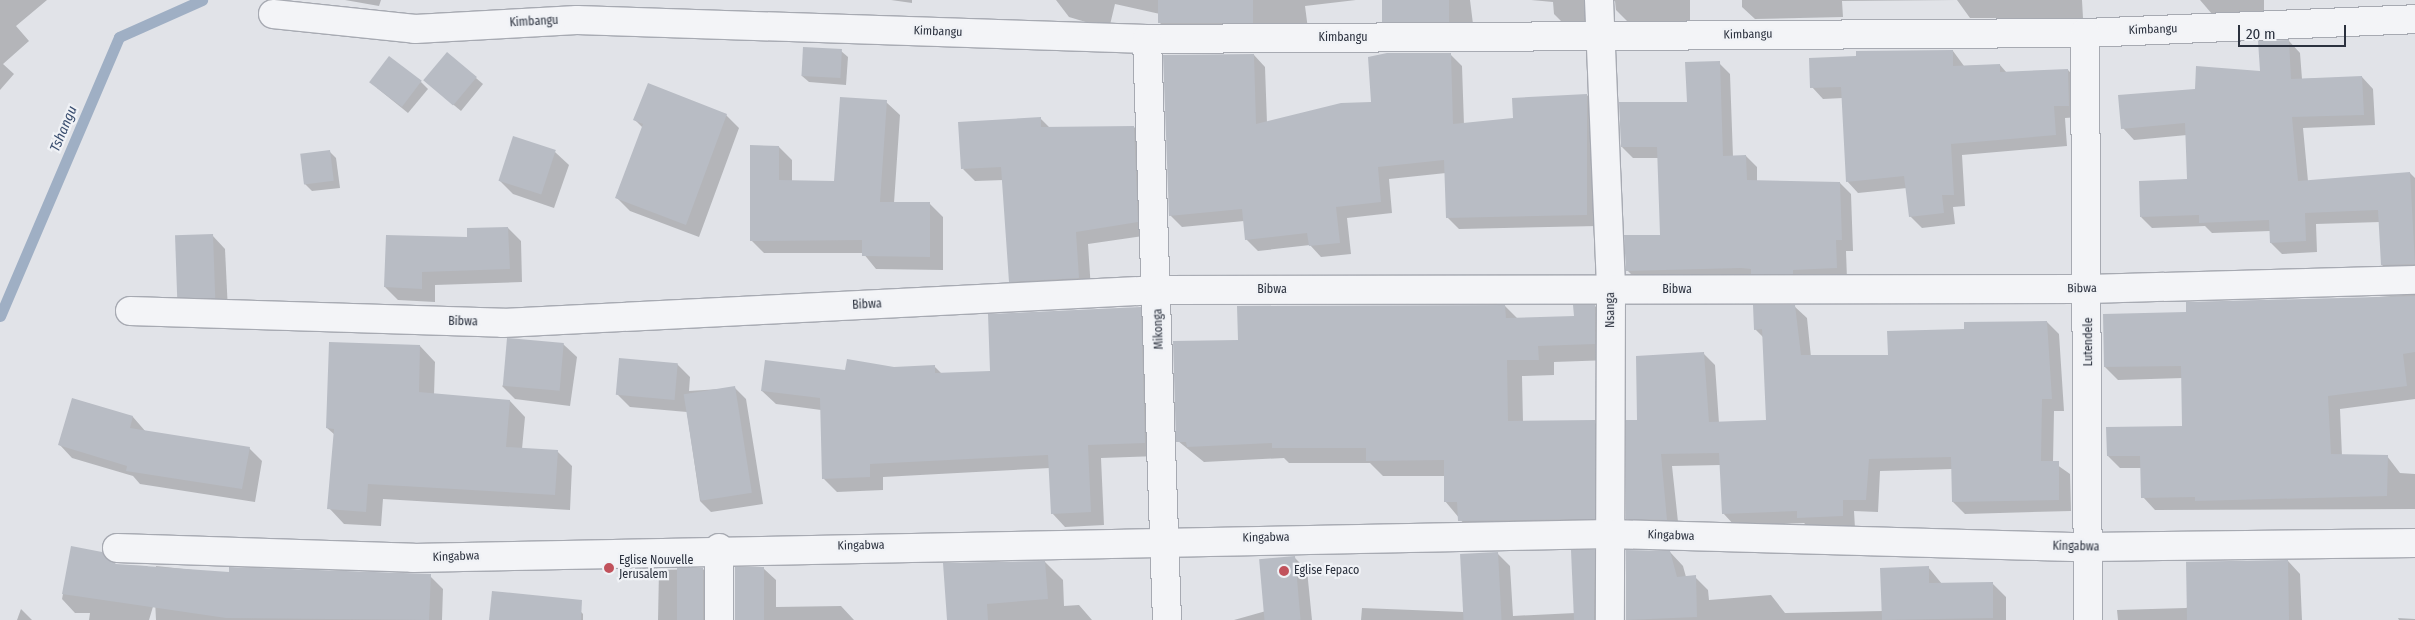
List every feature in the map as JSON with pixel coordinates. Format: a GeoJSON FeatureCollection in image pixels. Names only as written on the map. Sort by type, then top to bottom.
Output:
{"type":"FeatureCollection","features":[{"type":"Feature","properties":{"kind":"street","name":"Nsanga"},"geometry":{"type":"LineString","coordinates":[[1598,0],[1611,290],[1610,620]]}},
{"type":"Feature","properties":{"kind":"street","name":"Kimbangu"},"geometry":{"type":"LineString","coordinates":[[273,14],[415,29],[577,20],[1147,39],[1600,38],[2085,33],[2415,19]]}},
{"type":"Feature","properties":{"kind":"street","name":"Lutendele"},"geometry":{"type":"LineString","coordinates":[[2085,33],[2090,547],[2088,620]]}},
{"type":"Feature","properties":{"kind":"street","name":"Mikonga"},"geometry":{"type":"LineString","coordinates":[[1147,39],[1167,539],[1167,620]]}},
{"type":"Feature","properties":{"kind":"street","name":"Bibwa"},"geometry":{"type":"LineString","coordinates":[[130,311],[503,323],[1158,290],[2088,289],[2415,280]]}},
{"type":"Feature","properties":{"kind":"street","name":"Kingabwa"},"geometry":{"type":"LineString","coordinates":[[117,548],[414,558],[719,548],[1167,539],[1610,534],[2090,547],[2415,543]]}},
{"type":"Feature","properties":{"kind":"street"},"geometry":{"type":"LineString","coordinates":[[719,548],[719,620]]}},
{"type":"Feature","properties":{"kind":"building"},"geometry":{"type":"Polygon","coordinates":[[[1158,0],[1253,0],[1253,23],[1158,23],[1158,0]]]}},
{"type":"Feature","properties":{"kind":"building"},"geometry":{"type":"Polygon","coordinates":[[[1382,0],[1449,0],[1449,22],[1382,22],[1382,0]]]}},
{"type":"Feature","properties":{"kind":"building"},"geometry":{"type":"Polygon","coordinates":[[[2289,40],[2291,79],[2362,76],[2364,115],[2292,117],[2298,181],[2410,172],[2415,264],[2381,265],[2378,210],[2305,213],[2306,241],[2270,243],[2269,220],[2199,223],[2199,215],[2140,217],[2139,181],[2187,179],[2185,123],[2121,129],[2118,95],[2195,89],[2196,66],[2260,71],[2258,41],[2289,40]]]}},
{"type":"Feature","properties":{"kind":"building"},"geometry":{"type":"Polygon","coordinates":[[[803,47],[842,49],[840,78],[801,76],[803,47]]]}},
{"type":"Feature","properties":{"kind":"building"},"geometry":{"type":"Polygon","coordinates":[[[1953,50],[1953,66],[2000,64],[2000,72],[2068,69],[2069,106],[2054,106],[2056,135],[1951,144],[1954,195],[1942,195],[1944,213],[1909,217],[1904,176],[1846,182],[1841,87],[1810,88],[1809,58],[1856,56],[1856,51],[1953,50]]]}},
{"type":"Feature","properties":{"kind":"building"},"geometry":{"type":"Polygon","coordinates":[[[447,52],[477,77],[453,105],[423,80],[447,52]]]}},
{"type":"Feature","properties":{"kind":"building"},"geometry":{"type":"Polygon","coordinates":[[[1387,53],[1451,53],[1453,124],[1513,118],[1512,98],[1587,94],[1587,215],[1446,218],[1444,160],[1378,167],[1381,202],[1336,207],[1340,243],[1309,246],[1307,233],[1245,240],[1242,209],[1169,216],[1163,55],[1254,54],[1256,124],[1341,103],[1371,102],[1368,57],[1387,53]]]}},
{"type":"Feature","properties":{"kind":"building"},"geometry":{"type":"Polygon","coordinates":[[[389,56],[422,81],[402,107],[369,82],[389,56]]]}},
{"type":"Feature","properties":{"kind":"building"},"geometry":{"type":"Polygon","coordinates":[[[1720,61],[1723,156],[1746,155],[1747,180],[1840,182],[1842,240],[1836,240],[1837,268],[1793,270],[1793,274],[1751,274],[1751,269],[1741,268],[1626,271],[1624,235],[1660,235],[1657,147],[1621,147],[1619,102],[1687,102],[1685,62],[1720,61]]]}},
{"type":"Feature","properties":{"kind":"building"},"geometry":{"type":"Polygon","coordinates":[[[648,83],[727,114],[686,225],[615,198],[643,124],[633,120],[648,83]]]}},
{"type":"Feature","properties":{"kind":"building"},"geometry":{"type":"Polygon","coordinates":[[[840,97],[887,100],[880,202],[930,202],[930,257],[862,256],[862,240],[750,241],[750,145],[779,146],[779,180],[834,181],[840,97]]]}},
{"type":"Feature","properties":{"kind":"building"},"geometry":{"type":"Polygon","coordinates":[[[1041,117],[1041,127],[1134,126],[1138,222],[1076,232],[1079,278],[1009,282],[1001,167],[961,169],[958,122],[1041,117]]]}},
{"type":"Feature","properties":{"kind":"building"},"geometry":{"type":"Polygon","coordinates":[[[513,136],[556,150],[541,195],[498,181],[513,136]]]}},
{"type":"Feature","properties":{"kind":"building"},"geometry":{"type":"Polygon","coordinates":[[[330,150],[334,181],[304,184],[300,154],[330,150]]]}},
{"type":"Feature","properties":{"kind":"building"},"geometry":{"type":"Polygon","coordinates":[[[508,227],[510,269],[422,272],[422,289],[384,287],[386,235],[467,237],[467,228],[508,227]]]}},
{"type":"Feature","properties":{"kind":"building"},"geometry":{"type":"Polygon","coordinates":[[[213,234],[215,298],[177,299],[175,235],[213,234]]]}},
{"type":"Feature","properties":{"kind":"building"},"geometry":{"type":"Polygon","coordinates":[[[2415,296],[2415,352],[2403,354],[2407,386],[2328,396],[2331,454],[2388,455],[2387,496],[2195,501],[2195,497],[2141,498],[2140,456],[2107,456],[2106,427],[2182,426],[2181,366],[2104,367],[2103,314],[2186,312],[2186,302],[2415,296]]]}},
{"type":"Feature","properties":{"kind":"building"},"geometry":{"type":"Polygon","coordinates":[[[1505,305],[1506,318],[1574,316],[1573,305],[1595,305],[1595,344],[1538,346],[1539,360],[1507,360],[1508,421],[1595,420],[1595,519],[1458,521],[1457,502],[1444,502],[1444,460],[1366,461],[1366,448],[1272,448],[1272,443],[1187,447],[1186,442],[1176,442],[1173,341],[1238,340],[1237,306],[1505,305]]]}},
{"type":"Feature","properties":{"kind":"building"},"geometry":{"type":"Polygon","coordinates":[[[1753,305],[1795,305],[1801,355],[1888,355],[1887,331],[1964,329],[1964,322],[2047,321],[2052,399],[2042,399],[2041,461],[2059,461],[2059,500],[1952,502],[1951,457],[1869,459],[1866,500],[1843,500],[1843,516],[1797,518],[1797,511],[1722,514],[1719,453],[1661,454],[1667,520],[1626,519],[1626,420],[1637,420],[1636,356],[1704,352],[1709,422],[1766,420],[1762,329],[1754,330],[1753,305]]]}},
{"type":"Feature","properties":{"kind":"building"},"geometry":{"type":"Polygon","coordinates":[[[1141,307],[1145,443],[1088,445],[1091,512],[1051,514],[1048,455],[870,464],[870,477],[822,479],[820,398],[761,391],[765,360],[845,370],[847,359],[894,367],[935,365],[935,373],[990,371],[988,314],[1141,307]]]}},
{"type":"Feature","properties":{"kind":"building"},"geometry":{"type":"Polygon","coordinates":[[[507,338],[564,343],[560,391],[503,386],[507,338]]]}},
{"type":"Feature","properties":{"kind":"building"},"geometry":{"type":"Polygon","coordinates":[[[329,342],[420,345],[419,392],[510,400],[506,447],[558,450],[555,495],[368,484],[366,512],[327,509],[334,429],[326,428],[329,342]]]}},
{"type":"Feature","properties":{"kind":"building"},"geometry":{"type":"Polygon","coordinates":[[[619,358],[678,363],[675,400],[616,395],[619,358]]]}},
{"type":"Feature","properties":{"kind":"building"},"geometry":{"type":"Polygon","coordinates":[[[735,386],[752,493],[701,501],[684,394],[735,386]]]}},
{"type":"Feature","properties":{"kind":"building"},"geometry":{"type":"Polygon","coordinates":[[[72,398],[133,416],[130,428],[250,447],[242,489],[126,471],[127,466],[58,445],[72,398]]]}},
{"type":"Feature","properties":{"kind":"building"},"geometry":{"type":"Polygon","coordinates":[[[71,546],[102,552],[116,564],[229,572],[229,567],[431,574],[429,620],[226,618],[62,594],[71,546]]]}},
{"type":"Feature","properties":{"kind":"building"},"geometry":{"type":"Polygon","coordinates":[[[1571,550],[1595,550],[1594,620],[1574,620],[1571,550]]]}},
{"type":"Feature","properties":{"kind":"building"},"geometry":{"type":"Polygon","coordinates":[[[1626,550],[1670,551],[1677,577],[1696,575],[1697,617],[1626,620],[1626,550]]]}},
{"type":"Feature","properties":{"kind":"building"},"geometry":{"type":"Polygon","coordinates":[[[1498,552],[1502,620],[1464,620],[1460,554],[1498,552]]]}},
{"type":"Feature","properties":{"kind":"building"},"geometry":{"type":"Polygon","coordinates":[[[1295,556],[1301,620],[1264,620],[1259,559],[1295,556]]]}},
{"type":"Feature","properties":{"kind":"building"},"geometry":{"type":"Polygon","coordinates":[[[2288,560],[2289,620],[2187,620],[2186,562],[2288,560]]]}},
{"type":"Feature","properties":{"kind":"building"},"geometry":{"type":"Polygon","coordinates":[[[1045,561],[1048,599],[987,604],[988,620],[947,620],[943,563],[1045,561]]]}},
{"type":"Feature","properties":{"kind":"building"},"geometry":{"type":"Polygon","coordinates":[[[1929,566],[1929,583],[1993,582],[1993,618],[1882,620],[1880,568],[1929,566]]]}},
{"type":"Feature","properties":{"kind":"building"},"geometry":{"type":"Polygon","coordinates":[[[735,567],[764,567],[764,620],[735,620],[735,567]]]}},
{"type":"Feature","properties":{"kind":"building"},"geometry":{"type":"Polygon","coordinates":[[[677,568],[703,568],[703,620],[677,620],[677,568]]]}},
{"type":"Feature","properties":{"kind":"building"},"geometry":{"type":"Polygon","coordinates":[[[492,591],[582,600],[581,620],[489,620],[492,591]]]}},
{"type":"Feature","properties":{"kind":"waterway","name":"Tshangu"},"geometry":{"type":"LineString","coordinates":[[0,316],[119,37],[202,0]]}},
{"type":"Feature","properties":{"kind":"place","name":"Eglise Nouvelle Jerusalem"},"geometry":{"type":"Point","coordinates":[609,568]}},
{"type":"Feature","properties":{"kind":"place","name":"Eglise Fepaco"},"geometry":{"type":"Point","coordinates":[1284,571]}}]}
